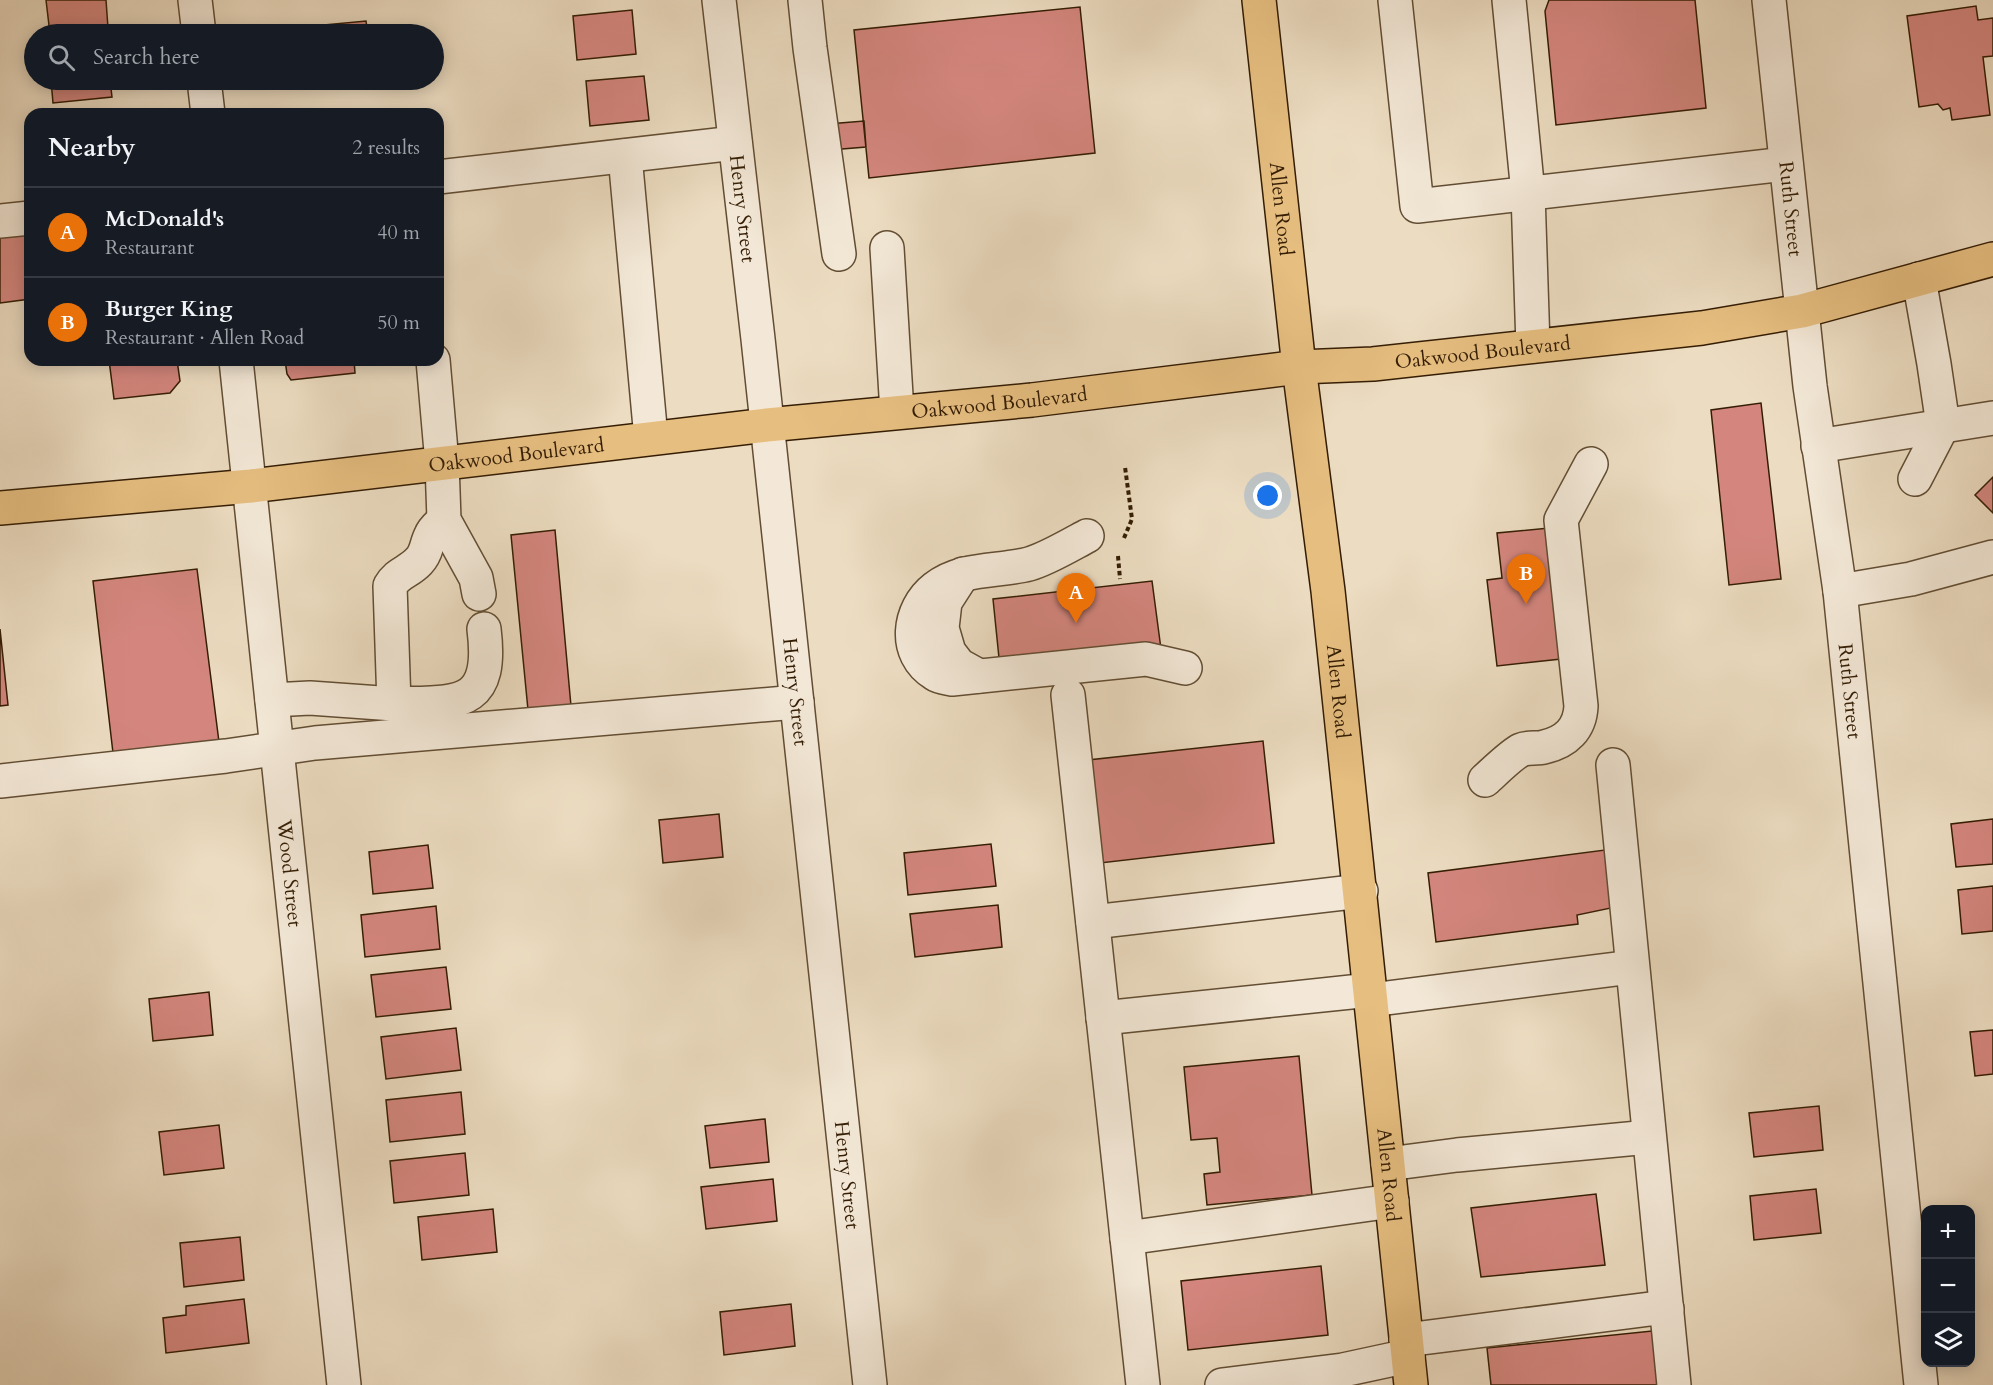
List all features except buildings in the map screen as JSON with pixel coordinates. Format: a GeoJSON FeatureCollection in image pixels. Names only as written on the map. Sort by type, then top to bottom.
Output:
{"type":"FeatureCollection","features":[{"type":"Feature","properties":{"kind":"main road","name":"Allen Road"},"geometry":{"type":"LineString","coordinates":[[1259,0],[1299,368],[1328,591],[1361,891],[1408,1360]]}},
{"type":"Feature","properties":{"kind":"main road","name":"Oakwood Boulevard"},"geometry":{"type":"LineString","coordinates":[[0,508],[250,486],[767,425],[1032,400],[1299,368],[1373,364],[1702,328],[1802,311],[1993,260]]}},
{"type":"Feature","properties":{"kind":"street"},"geometry":{"type":"LineString","coordinates":[[195,0],[198,24]]}},
{"type":"Feature","properties":{"kind":"street","name":"Henry Street"},"geometry":{"type":"LineString","coordinates":[[720,0],[870,1385]]}},
{"type":"Feature","properties":{"kind":"street"},"geometry":{"type":"LineString","coordinates":[[805,0],[839,254]]}},
{"type":"Feature","properties":{"kind":"street"},"geometry":{"type":"LineString","coordinates":[[1395,0],[1417,206],[1786,164]]}},
{"type":"Feature","properties":{"kind":"street"},"geometry":{"type":"LineString","coordinates":[[1509,0],[1528,193],[1533,346]]}},
{"type":"Feature","properties":{"kind":"street","name":"Ruth Street"},"geometry":{"type":"LineString","coordinates":[[1769,0],[1818,446],[1840,591],[1921,1385]]}},
{"type":"Feature","properties":{"kind":"street"},"geometry":{"type":"LineString","coordinates":[[205,90],[207,108]]}},
{"type":"Feature","properties":{"kind":"street"},"geometry":{"type":"LineString","coordinates":[[444,176],[735,143]]}},
{"type":"Feature","properties":{"kind":"street"},"geometry":{"type":"LineString","coordinates":[[625,156],[651,438]]}},
{"type":"Feature","properties":{"kind":"street"},"geometry":{"type":"LineString","coordinates":[[0,221],[24,219]]}},
{"type":"Feature","properties":{"kind":"street"},"geometry":{"type":"LineString","coordinates":[[887,248],[897,412]]}},
{"type":"Feature","properties":{"kind":"street"},"geometry":{"type":"LineString","coordinates":[[1915,479],[1943,425],[1919,279]]}},
{"type":"Feature","properties":{"kind":"street","name":"Wood Street"},"geometry":{"type":"LineString","coordinates":[[237,366],[344,1385]]}},
{"type":"Feature","properties":{"kind":"street"},"geometry":{"type":"LineString","coordinates":[[434,366],[444,520],[476,578],[479,594]]}},
{"type":"Feature","properties":{"kind":"street"},"geometry":{"type":"LineString","coordinates":[[1818,446],[1993,418]]}},
{"type":"Feature","properties":{"kind":"street"},"geometry":{"type":"LineString","coordinates":[[1485,780],[1521,750],[1544,747],[1568,737],[1577,727],[1581,717],[1561,520],[1591,464]]}},
{"type":"Feature","properties":{"kind":"street"},"geometry":{"type":"LineString","coordinates":[[394,704],[390,586],[396,576],[410,570],[426,553],[431,534],[444,520]]}},
{"type":"Feature","properties":{"kind":"street"},"geometry":{"type":"LineString","coordinates":[[1087,536],[1030,564],[963,574],[945,602],[942,628],[949,652],[959,665],[979,676],[1146,659],[1185,668]]}},
{"type":"Feature","properties":{"kind":"street"},"geometry":{"type":"LineString","coordinates":[[1840,591],[1911,579],[1993,557]]}},
{"type":"Feature","properties":{"kind":"street"},"geometry":{"type":"LineString","coordinates":[[272,700],[310,698],[394,704],[450,702],[464,698],[476,688],[485,672],[487,652],[484,629]]}},
{"type":"Feature","properties":{"kind":"street"},"geometry":{"type":"LineString","coordinates":[[1068,695],[1143,1385]]}},
{"type":"Feature","properties":{"kind":"street"},"geometry":{"type":"LineString","coordinates":[[0,781],[226,756],[327,742],[797,702]]}},
{"type":"Feature","properties":{"kind":"street"},"geometry":{"type":"LineString","coordinates":[[1613,765],[1674,1385]]}},
{"type":"Feature","properties":{"kind":"street"},"geometry":{"type":"LineString","coordinates":[[1093,922],[1361,891]]}},
{"type":"Feature","properties":{"kind":"street"},"geometry":{"type":"LineString","coordinates":[[1103,1018],[1370,995],[1632,967]]}},
{"type":"Feature","properties":{"kind":"street"},"geometry":{"type":"LineString","coordinates":[[1388,1164],[1457,1155],[1649,1137]]}},
{"type":"Feature","properties":{"kind":"street"},"geometry":{"type":"LineString","coordinates":[[1127,1238],[1392,1201]]}},
{"type":"Feature","properties":{"kind":"street"},"geometry":{"type":"LineString","coordinates":[[1222,1385],[1408,1360],[1650,1309],[1667,1309]]}},
{"type":"Feature","properties":{"kind":"path"},"geometry":{"type":"LineString","coordinates":[[1125,467],[1127,484]]}},
{"type":"Feature","properties":{"kind":"place","name":"Burger King"},"geometry":{"type":"Point","coordinates":[1526,604]}},
{"type":"Feature","properties":{"kind":"place","name":"McDonald's"},"geometry":{"type":"Point","coordinates":[1076,623]}}]}
